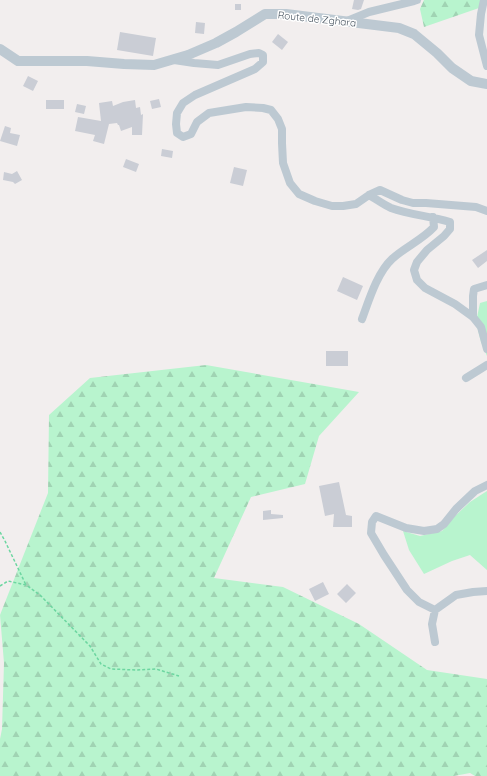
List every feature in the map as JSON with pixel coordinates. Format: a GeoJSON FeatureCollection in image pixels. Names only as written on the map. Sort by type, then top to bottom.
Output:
{"type":"FeatureCollection","features":[{"type":"Feature","properties":{"kind":"street"},"geometry":{"type":"LineString","coordinates":[[346,21],[369,12],[417,0]]}},
{"type":"Feature","properties":{"kind":"street"},"geometry":{"type":"LineString","coordinates":[[484,0],[479,34],[487,66]]}},
{"type":"Feature","properties":{"kind":"street","name":"Route de Zghara"},"geometry":{"type":"LineString","coordinates":[[0,49],[18,61],[87,61],[154,65],[188,55],[236,32],[265,14],[286,14],[399,28],[414,34],[452,68],[471,81],[487,84]]}},
{"type":"Feature","properties":{"kind":"street"},"geometry":{"type":"LineString","coordinates":[[172,60],[218,65],[250,54],[259,53],[264,55],[263,62],[255,69],[195,95],[182,103],[177,112],[177,133],[183,137],[191,134],[197,122],[209,113],[246,107],[271,110],[278,119],[282,129],[283,163],[290,183],[300,194],[315,201],[332,206],[343,206],[356,204],[369,195],[380,190],[402,200],[413,203],[476,207],[487,211]]}},
{"type":"Feature","properties":{"kind":"street"},"geometry":{"type":"LineString","coordinates":[[369,195],[391,208],[450,222],[450,229],[427,250],[417,262],[414,270],[417,280],[425,288],[455,304],[473,317],[481,327],[487,349]]}},
{"type":"Feature","properties":{"kind":"street"},"geometry":{"type":"LineString","coordinates":[[362,319],[382,270],[392,259],[434,227],[433,217]]}},
{"type":"Feature","properties":{"kind":"street"},"geometry":{"type":"LineString","coordinates":[[473,317],[474,290],[487,285]]}},
{"type":"Feature","properties":{"kind":"street"},"geometry":{"type":"LineString","coordinates":[[466,378],[487,365]]}},
{"type":"Feature","properties":{"kind":"street"},"geometry":{"type":"LineString","coordinates":[[435,610],[419,602],[407,590],[371,533],[372,522],[376,516],[406,528],[424,531],[437,529],[444,524],[475,492],[487,485]]}},
{"type":"Feature","properties":{"kind":"street"},"geometry":{"type":"LineString","coordinates":[[435,642],[432,624],[435,610],[456,595],[487,591]]}},
{"type":"Feature","properties":{"kind":"path"},"geometry":{"type":"LineString","coordinates":[[0,532],[26,585]]}},
{"type":"Feature","properties":{"kind":"path"},"geometry":{"type":"LineString","coordinates":[[0,586],[8,581],[26,585],[40,595],[90,646],[100,664],[111,669],[156,669],[179,676]]}},
{"type":"Feature","properties":{"kind":"green space"},"geometry":{"type":"Polygon","coordinates":[[[424,0],[481,0],[479,8],[424,27],[420,9],[424,0]]]}},
{"type":"Feature","properties":{"kind":"green space"},"geometry":{"type":"Polygon","coordinates":[[[487,301],[487,356],[481,342],[476,322],[480,303],[487,301]]]}},
{"type":"Feature","properties":{"kind":"green space"},"geometry":{"type":"Polygon","coordinates":[[[206,365],[359,392],[319,436],[305,484],[251,497],[214,578],[283,587],[359,624],[427,670],[487,679],[487,776],[475,776],[470,773],[454,776],[0,776],[0,739],[2,729],[4,663],[0,615],[48,493],[49,415],[90,378],[206,365]]]}},
{"type":"Feature","properties":{"kind":"green space"},"geometry":{"type":"Polygon","coordinates":[[[487,491],[487,570],[470,555],[452,561],[424,574],[409,550],[403,531],[420,536],[442,531],[470,502],[487,491]]]}},
{"type":"Feature","properties":{"kind":"building"},"geometry":{"type":"Polygon","coordinates":[[[354,0],[364,0],[361,9],[352,9],[354,0]]]}},
{"type":"Feature","properties":{"kind":"building"},"geometry":{"type":"Polygon","coordinates":[[[235,4],[241,4],[241,10],[235,10],[235,4]]]}},
{"type":"Feature","properties":{"kind":"building"},"geometry":{"type":"Polygon","coordinates":[[[196,22],[205,23],[204,34],[195,33],[196,22]]]}},
{"type":"Feature","properties":{"kind":"building"},"geometry":{"type":"Polygon","coordinates":[[[120,32],[156,38],[153,56],[117,50],[120,32]]]}},
{"type":"Feature","properties":{"kind":"building"},"geometry":{"type":"Polygon","coordinates":[[[278,34],[288,42],[282,50],[272,42],[278,34]]]}},
{"type":"Feature","properties":{"kind":"building"},"geometry":{"type":"Polygon","coordinates":[[[28,76],[38,81],[33,91],[23,86],[28,76]]]}},
{"type":"Feature","properties":{"kind":"building"},"geometry":{"type":"Polygon","coordinates":[[[159,99],[161,107],[152,109],[150,101],[159,99]]]}},
{"type":"Feature","properties":{"kind":"building"},"geometry":{"type":"Polygon","coordinates":[[[46,100],[64,100],[64,109],[46,109],[46,100]]]}},
{"type":"Feature","properties":{"kind":"building"},"geometry":{"type":"Polygon","coordinates":[[[135,100],[136,108],[140,107],[141,115],[143,114],[142,135],[132,135],[132,127],[121,131],[117,123],[109,124],[104,144],[93,141],[95,135],[75,131],[78,117],[101,121],[99,103],[112,101],[113,106],[123,102],[135,100]]]}},
{"type":"Feature","properties":{"kind":"building"},"geometry":{"type":"Polygon","coordinates":[[[77,104],[86,106],[84,114],[75,112],[77,104]]]}},
{"type":"Feature","properties":{"kind":"building"},"geometry":{"type":"Polygon","coordinates":[[[5,126],[11,128],[10,133],[20,135],[17,146],[0,141],[5,126]]]}},
{"type":"Feature","properties":{"kind":"building"},"geometry":{"type":"Polygon","coordinates":[[[162,149],[173,151],[172,158],[161,156],[162,149]]]}},
{"type":"Feature","properties":{"kind":"building"},"geometry":{"type":"Polygon","coordinates":[[[126,159],[139,164],[136,172],[123,167],[126,159]]]}},
{"type":"Feature","properties":{"kind":"building"},"geometry":{"type":"Polygon","coordinates":[[[234,167],[247,170],[243,186],[230,183],[234,167]]]}},
{"type":"Feature","properties":{"kind":"building"},"geometry":{"type":"Polygon","coordinates":[[[17,171],[22,180],[15,184],[13,182],[3,180],[4,172],[12,174],[17,171]]]}},
{"type":"Feature","properties":{"kind":"building"},"geometry":{"type":"Polygon","coordinates":[[[487,250],[487,261],[478,268],[472,260],[487,250]]]}},
{"type":"Feature","properties":{"kind":"building"},"geometry":{"type":"Polygon","coordinates":[[[343,277],[363,286],[357,300],[337,291],[343,277]]]}},
{"type":"Feature","properties":{"kind":"building"},"geometry":{"type":"Polygon","coordinates":[[[326,351],[348,351],[348,366],[326,366],[326,351]]]}},
{"type":"Feature","properties":{"kind":"building"},"geometry":{"type":"Polygon","coordinates":[[[339,482],[346,515],[352,516],[352,527],[333,527],[334,514],[325,516],[319,486],[339,482]]]}},
{"type":"Feature","properties":{"kind":"building"},"geometry":{"type":"Polygon","coordinates":[[[271,510],[271,514],[283,515],[283,518],[263,520],[263,511],[271,510]]]}},
{"type":"Feature","properties":{"kind":"building"},"geometry":{"type":"Polygon","coordinates":[[[323,582],[329,594],[315,601],[309,589],[323,582]]]}},
{"type":"Feature","properties":{"kind":"building"},"geometry":{"type":"Polygon","coordinates":[[[347,584],[356,593],[346,603],[337,594],[347,584]]]}}]}
